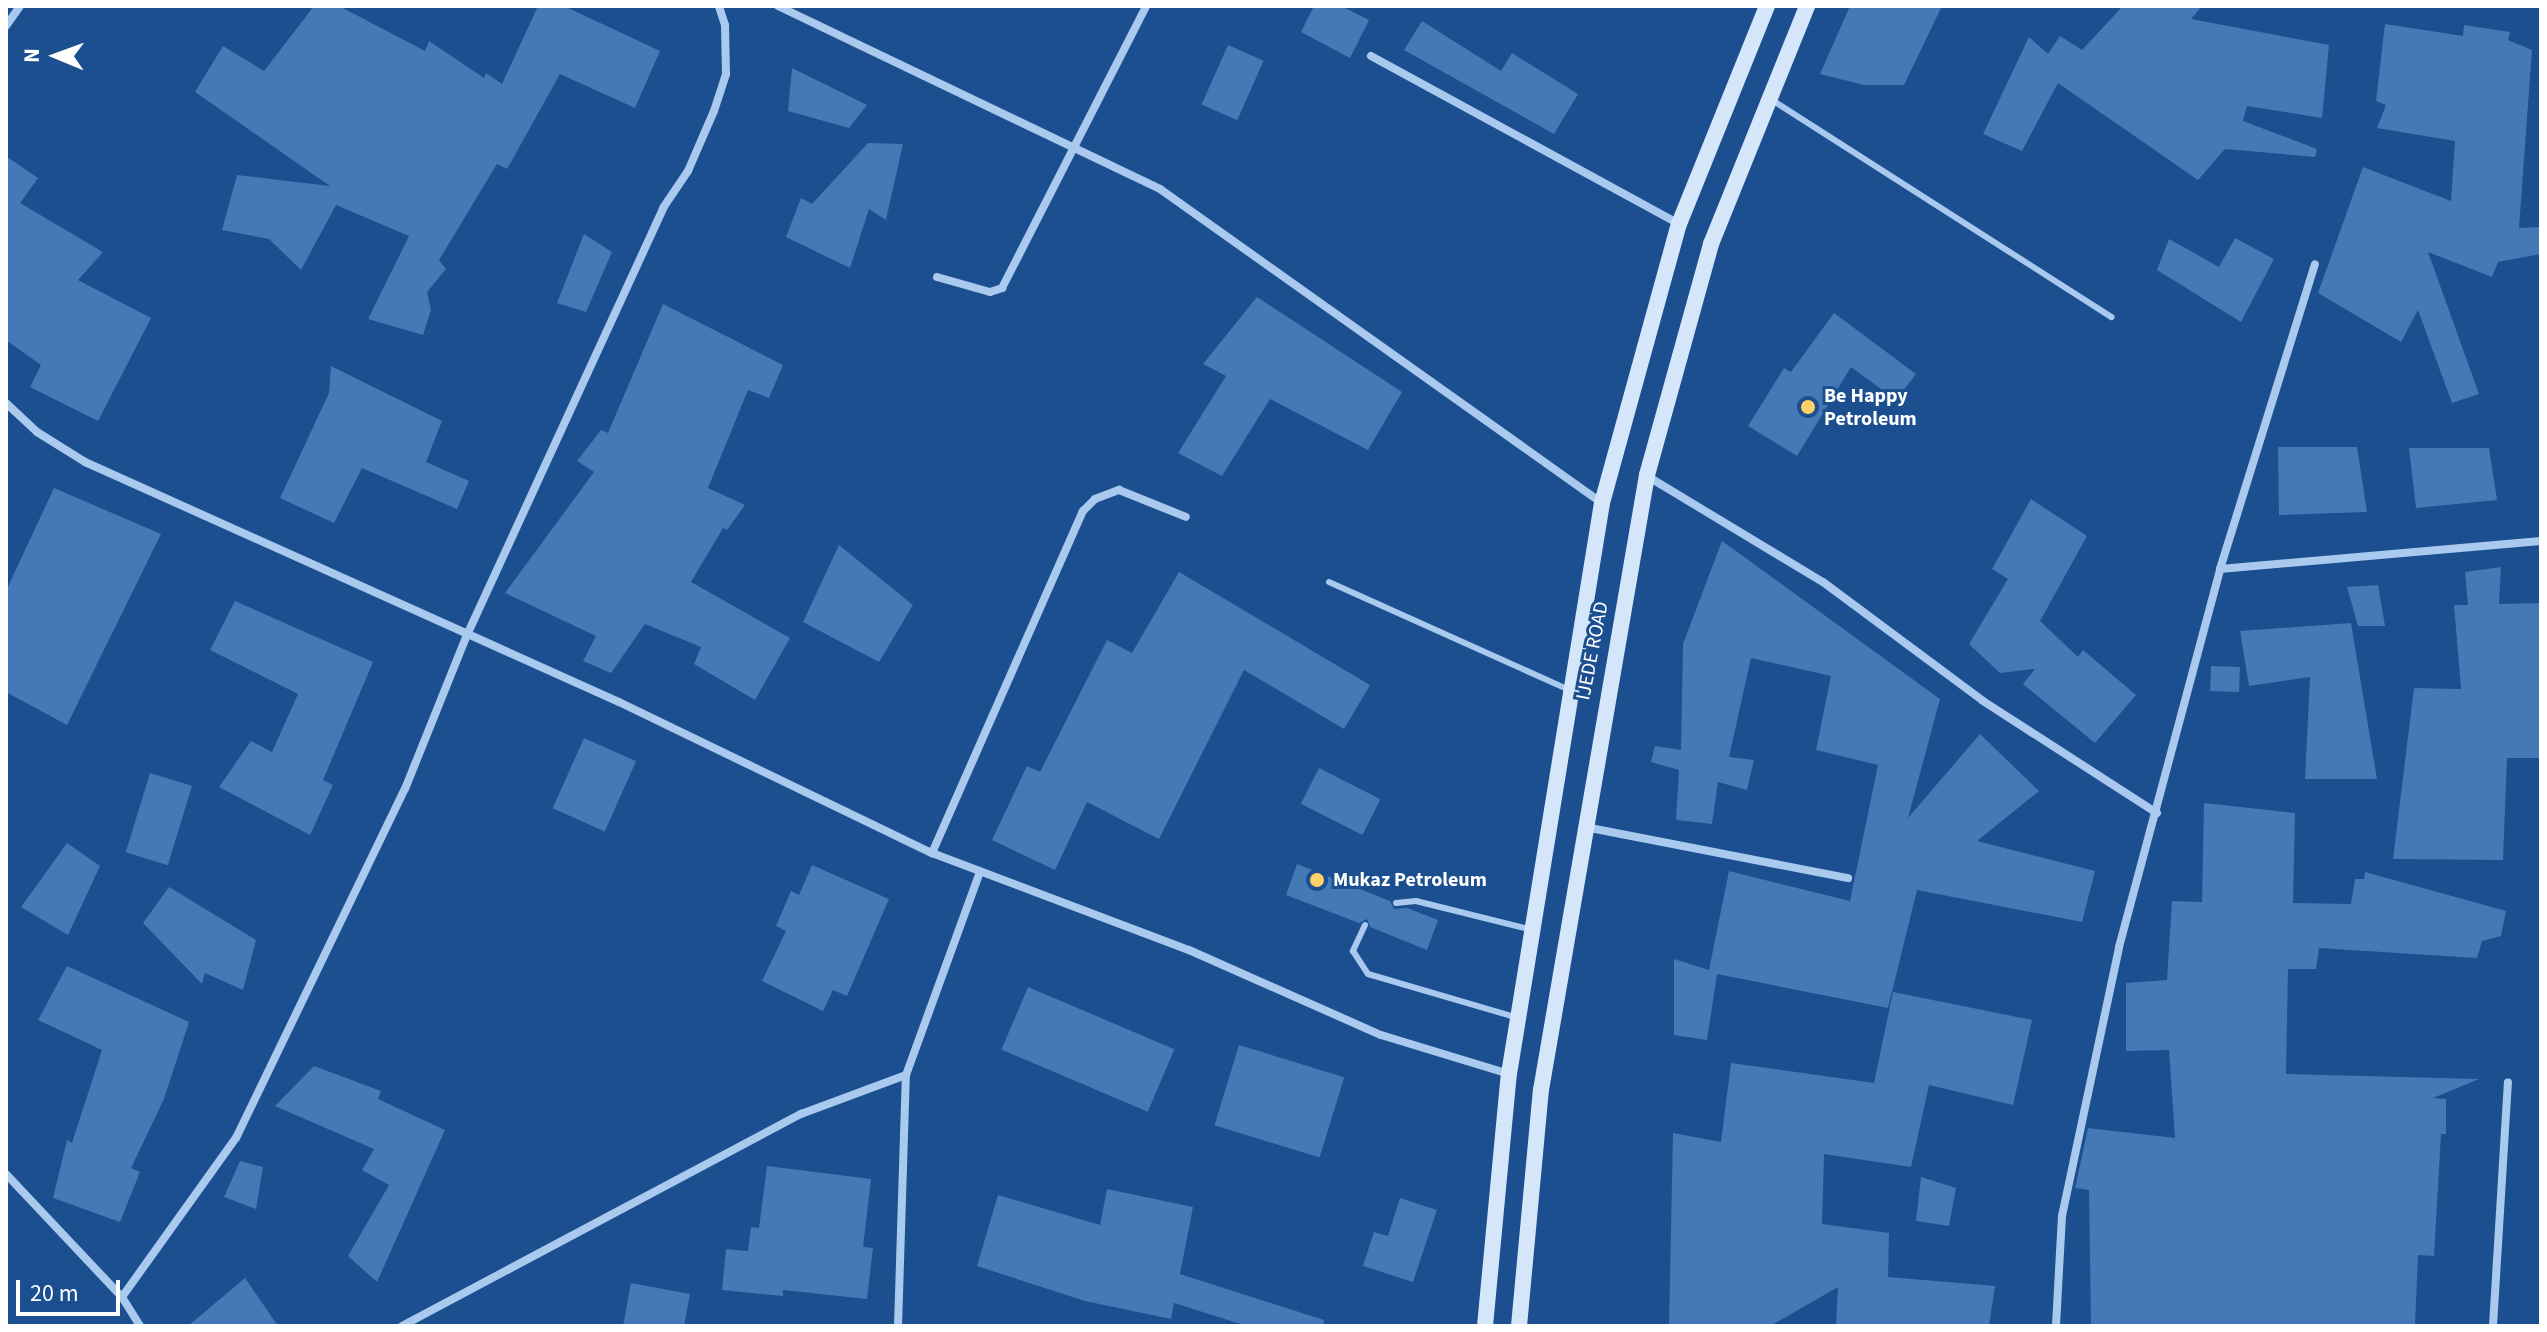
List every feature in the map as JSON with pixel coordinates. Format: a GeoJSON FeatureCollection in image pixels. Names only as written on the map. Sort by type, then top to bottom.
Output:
{"type":"FeatureCollection","features":[{"type":"Feature","properties":{"kind":"main road","name":"IJEDE ROAD"},"geometry":{"type":"LineString","coordinates":[[1485,1326],[1509,1074],[1602,503],[1679,224],[1767,6]]}},
{"type":"Feature","properties":{"kind":"main road","name":"IJEDE ROAD"},"geometry":{"type":"LineString","coordinates":[[1519,1326],[1541,1090],[1647,475],[1711,244],[1807,6]]}},
{"type":"Feature","properties":{"kind":"street"},"geometry":{"type":"LineString","coordinates":[[6,26],[20,6]]}},
{"type":"Feature","properties":{"kind":"street"},"geometry":{"type":"LineString","coordinates":[[122,1297],[236,1138],[405,789],[467,635],[663,208],[688,171],[714,111],[726,74],[725,25],[719,6]]}},
{"type":"Feature","properties":{"kind":"street"},"geometry":{"type":"LineString","coordinates":[[778,6],[1160,189],[1602,503]]}},
{"type":"Feature","properties":{"kind":"street"},"geometry":{"type":"LineString","coordinates":[[937,277],[990,292],[1002,288],[1071,144],[1146,6]]}},
{"type":"Feature","properties":{"kind":"street"},"geometry":{"type":"LineString","coordinates":[[1371,56],[1679,224]]}},
{"type":"Feature","properties":{"kind":"street"},"geometry":{"type":"LineString","coordinates":[[2056,1326],[2064,1202],[2119,947],[2220,569],[2315,264]]}},
{"type":"Feature","properties":{"kind":"street"},"geometry":{"type":"LineString","coordinates":[[6,403],[37,432],[85,462],[467,635],[932,853],[1189,950],[1381,1035],[1509,1074]]}},
{"type":"Feature","properties":{"kind":"street"},"geometry":{"type":"LineString","coordinates":[[1647,475],[1823,582],[1983,701],[2157,813]]}},
{"type":"Feature","properties":{"kind":"street"},"geometry":{"type":"LineString","coordinates":[[932,853],[1083,511],[1095,499],[1119,490],[1186,517]]}},
{"type":"Feature","properties":{"kind":"street"},"geometry":{"type":"LineString","coordinates":[[2220,569],[2541,541]]}},
{"type":"Feature","properties":{"kind":"street"},"geometry":{"type":"LineString","coordinates":[[1584,827],[1848,878]]}},
{"type":"Feature","properties":{"kind":"street"},"geometry":{"type":"LineString","coordinates":[[898,1326],[906,1075],[980,872]]}},
{"type":"Feature","properties":{"kind":"street"},"geometry":{"type":"LineString","coordinates":[[402,1326],[801,1114],[906,1075]]}},
{"type":"Feature","properties":{"kind":"street"},"geometry":{"type":"LineString","coordinates":[[2493,1326],[2508,1082]]}},
{"type":"Feature","properties":{"kind":"street"},"geometry":{"type":"LineString","coordinates":[[6,1174],[122,1297],[140,1326]]}},
{"type":"Feature","properties":{"kind":"lane"},"geometry":{"type":"LineString","coordinates":[[1769,98],[2111,317]]}},
{"type":"Feature","properties":{"kind":"lane"},"geometry":{"type":"LineString","coordinates":[[1329,582],[1571,691]]}},
{"type":"Feature","properties":{"kind":"lane"},"geometry":{"type":"LineString","coordinates":[[1396,903],[1416,901],[1532,930]]}},
{"type":"Feature","properties":{"kind":"lane"},"geometry":{"type":"LineString","coordinates":[[1365,925],[1353,951],[1368,974],[1518,1018]]}},
{"type":"Feature","properties":{"kind":"building"},"geometry":{"type":"Polygon","coordinates":[[[314,6],[339,6],[425,51],[429,41],[484,78],[486,73],[502,84],[538,6],[564,6],[660,51],[635,108],[560,74],[507,169],[497,164],[439,260],[446,269],[427,292],[431,310],[423,335],[368,319],[409,236],[336,205],[301,270],[269,239],[222,230],[237,175],[330,186],[195,92],[223,46],[264,71],[314,6]]]}},
{"type":"Feature","properties":{"kind":"building"},"geometry":{"type":"Polygon","coordinates":[[[1314,6],[1341,6],[1369,20],[1350,58],[1301,32],[1314,6]]]}},
{"type":"Feature","properties":{"kind":"building"},"geometry":{"type":"Polygon","coordinates":[[[1850,6],[1942,6],[1904,85],[1864,85],[1820,74],[1850,6]]]}},
{"type":"Feature","properties":{"kind":"building"},"geometry":{"type":"Polygon","coordinates":[[[2123,6],[2202,6],[2191,19],[2329,45],[2322,118],[2247,106],[2243,121],[2317,149],[2315,157],[2225,149],[2198,180],[2058,83],[2022,151],[1983,134],[2029,37],[2048,54],[2060,36],[2082,50],[2123,6]]]}},
{"type":"Feature","properties":{"kind":"building"},"geometry":{"type":"Polygon","coordinates":[[[1422,21],[1501,71],[1512,53],[1578,94],[1554,134],[1404,50],[1422,21]]]}},
{"type":"Feature","properties":{"kind":"building"},"geometry":{"type":"Polygon","coordinates":[[[2385,24],[2463,36],[2464,25],[2510,32],[2508,40],[2532,50],[2519,228],[2541,227],[2541,254],[2498,262],[2492,277],[2428,252],[2479,394],[2452,403],[2418,310],[2401,342],[2318,293],[2363,167],[2451,201],[2455,141],[2377,128],[2386,105],[2376,101],[2385,24]]]}},
{"type":"Feature","properties":{"kind":"building"},"geometry":{"type":"Polygon","coordinates":[[[1228,45],[1264,61],[1237,120],[1202,104],[1228,45]]]}},
{"type":"Feature","properties":{"kind":"building"},"geometry":{"type":"Polygon","coordinates":[[[792,68],[867,105],[849,128],[788,111],[792,68]]]}},
{"type":"Feature","properties":{"kind":"building"},"geometry":{"type":"Polygon","coordinates":[[[868,143],[903,144],[886,220],[869,209],[850,268],[786,237],[801,198],[812,204],[868,143]]]}},
{"type":"Feature","properties":{"kind":"building"},"geometry":{"type":"Polygon","coordinates":[[[6,156],[38,178],[20,203],[103,252],[78,280],[151,318],[98,421],[30,387],[41,365],[6,340],[6,156]]]}},
{"type":"Feature","properties":{"kind":"building"},"geometry":{"type":"Polygon","coordinates":[[[584,234],[612,252],[586,312],[557,303],[584,234]]]}},
{"type":"Feature","properties":{"kind":"building"},"geometry":{"type":"Polygon","coordinates":[[[2235,238],[2274,259],[2241,322],[2157,270],[2169,239],[2219,267],[2235,238]]]}},
{"type":"Feature","properties":{"kind":"building"},"geometry":{"type":"Polygon","coordinates":[[[1257,297],[1402,392],[1368,450],[1270,399],[1222,476],[1178,453],[1226,376],[1203,364],[1257,297]]]}},
{"type":"Feature","properties":{"kind":"building"},"geometry":{"type":"Polygon","coordinates":[[[663,304],[783,365],[769,398],[748,390],[708,488],[745,505],[727,530],[723,528],[691,582],[790,638],[755,700],[694,664],[701,647],[645,624],[611,673],[583,661],[596,636],[505,593],[594,472],[577,461],[601,430],[608,433],[663,304]]]}},
{"type":"Feature","properties":{"kind":"building"},"geometry":{"type":"Polygon","coordinates":[[[1834,313],[1916,374],[1896,400],[1851,367],[1797,456],[1748,426],[1784,368],[1791,372],[1834,313]]]}},
{"type":"Feature","properties":{"kind":"building"},"geometry":{"type":"Polygon","coordinates":[[[331,366],[442,421],[426,462],[469,481],[457,509],[362,468],[334,523],[280,498],[329,393],[331,366]]]}},
{"type":"Feature","properties":{"kind":"building"},"geometry":{"type":"Polygon","coordinates":[[[2278,447],[2357,447],[2367,512],[2279,515],[2278,447]]]}},
{"type":"Feature","properties":{"kind":"building"},"geometry":{"type":"Polygon","coordinates":[[[2409,448],[2489,448],[2497,500],[2416,508],[2409,448]]]}},
{"type":"Feature","properties":{"kind":"building"},"geometry":{"type":"Polygon","coordinates":[[[54,488],[161,534],[67,725],[6,692],[6,591],[54,488]]]}},
{"type":"Feature","properties":{"kind":"building"},"geometry":{"type":"Polygon","coordinates":[[[2031,499],[2087,536],[2040,621],[2078,657],[2083,650],[2136,695],[2095,743],[2023,684],[2035,669],[2000,673],[1969,644],[2008,579],[1992,569],[2031,499]]]}},
{"type":"Feature","properties":{"kind":"building"},"geometry":{"type":"Polygon","coordinates":[[[1722,541],[1940,699],[1908,818],[1980,734],[2039,791],[1977,841],[2095,871],[2082,922],[1917,890],[1888,1008],[1717,974],[1707,1040],[1674,1035],[1674,959],[1709,970],[1729,871],[1850,901],[1878,765],[1816,750],[1831,676],[1751,658],[1729,757],[1754,760],[1747,790],[1718,782],[1712,824],[1676,820],[1679,770],[1651,762],[1655,746],[1681,750],[1683,644],[1722,541]]]}},
{"type":"Feature","properties":{"kind":"building"},"geometry":{"type":"Polygon","coordinates":[[[839,545],[913,605],[879,662],[803,622],[839,545]]]}},
{"type":"Feature","properties":{"kind":"building"},"geometry":{"type":"Polygon","coordinates":[[[2501,567],[2499,604],[2541,603],[2541,758],[2507,758],[2503,860],[2393,859],[2414,688],[2461,689],[2454,605],[2468,605],[2465,572],[2501,567]]]}},
{"type":"Feature","properties":{"kind":"building"},"geometry":{"type":"Polygon","coordinates":[[[1179,572],[1370,685],[1344,729],[1244,670],[1159,839],[1087,802],[1055,870],[992,840],[1027,766],[1040,772],[1107,640],[1132,653],[1179,572]]]}},
{"type":"Feature","properties":{"kind":"building"},"geometry":{"type":"Polygon","coordinates":[[[2378,585],[2385,626],[2358,626],[2347,587],[2378,585]]]}},
{"type":"Feature","properties":{"kind":"building"},"geometry":{"type":"Polygon","coordinates":[[[235,601],[373,662],[323,780],[333,785],[310,835],[219,787],[251,741],[272,752],[298,694],[210,650],[235,601]]]}},
{"type":"Feature","properties":{"kind":"building"},"geometry":{"type":"Polygon","coordinates":[[[2351,623],[2377,779],[2305,779],[2310,677],[2249,686],[2240,631],[2351,623]]]}},
{"type":"Feature","properties":{"kind":"building"},"geometry":{"type":"Polygon","coordinates":[[[2211,666],[2240,667],[2239,692],[2210,691],[2211,666]]]}},
{"type":"Feature","properties":{"kind":"building"},"geometry":{"type":"Polygon","coordinates":[[[584,738],[636,761],[605,832],[553,808],[584,738]]]}},
{"type":"Feature","properties":{"kind":"building"},"geometry":{"type":"Polygon","coordinates":[[[1319,768],[1380,799],[1362,835],[1301,804],[1319,768]]]}},
{"type":"Feature","properties":{"kind":"building"},"geometry":{"type":"Polygon","coordinates":[[[150,773],[192,786],[168,865],[126,852],[150,773]]]}},
{"type":"Feature","properties":{"kind":"building"},"geometry":{"type":"Polygon","coordinates":[[[2204,803],[2295,813],[2293,903],[2351,904],[2355,879],[2364,879],[2365,872],[2506,911],[2501,936],[2482,941],[2477,958],[2319,948],[2316,969],[2288,969],[2286,1074],[2479,1079],[2433,1098],[2446,1099],[2446,1134],[2441,1134],[2434,1256],[2418,1255],[2415,1326],[2091,1326],[2089,1190],[2075,1188],[2088,1128],[2175,1138],[2169,1050],[2126,1051],[2126,983],[2167,980],[2172,901],[2202,902],[2204,803]]]}},
{"type":"Feature","properties":{"kind":"building"},"geometry":{"type":"Polygon","coordinates":[[[67,843],[100,866],[68,935],[21,907],[67,843]]]}},
{"type":"Feature","properties":{"kind":"building"},"geometry":{"type":"Polygon","coordinates":[[[1297,864],[1390,901],[1394,909],[1407,908],[1438,920],[1427,950],[1370,927],[1367,919],[1359,923],[1286,895],[1297,864]]]}},
{"type":"Feature","properties":{"kind":"building"},"geometry":{"type":"Polygon","coordinates":[[[812,865],[889,899],[847,996],[833,990],[823,1011],[762,981],[786,931],[776,926],[791,891],[799,895],[812,865]]]}},
{"type":"Feature","properties":{"kind":"building"},"geometry":{"type":"Polygon","coordinates":[[[169,887],[256,940],[243,990],[205,973],[202,984],[143,923],[169,887]]]}},
{"type":"Feature","properties":{"kind":"building"},"geometry":{"type":"Polygon","coordinates":[[[67,966],[189,1022],[164,1099],[131,1168],[140,1172],[120,1222],[53,1198],[67,1140],[72,1143],[102,1050],[38,1020],[67,966]]]}},
{"type":"Feature","properties":{"kind":"building"},"geometry":{"type":"Polygon","coordinates":[[[1028,987],[1174,1049],[1148,1112],[1001,1050],[1028,987]]]}},
{"type":"Feature","properties":{"kind":"building"},"geometry":{"type":"Polygon","coordinates":[[[1893,992],[2032,1020],[2013,1105],[1929,1085],[1911,1167],[1824,1154],[1822,1224],[1889,1233],[1888,1277],[1995,1286],[1989,1326],[1836,1326],[1838,1287],[1770,1326],[1669,1326],[1673,1133],[1721,1142],[1731,1063],[1874,1083],[1893,992]]]}},
{"type":"Feature","properties":{"kind":"building"},"geometry":{"type":"Polygon","coordinates":[[[1239,1045],[1344,1077],[1320,1157],[1214,1125],[1239,1045]]]}},
{"type":"Feature","properties":{"kind":"building"},"geometry":{"type":"Polygon","coordinates":[[[314,1066],[381,1091],[378,1099],[445,1130],[377,1282],[348,1256],[389,1185],[362,1170],[374,1149],[275,1106],[314,1066]]]}},
{"type":"Feature","properties":{"kind":"building"},"geometry":{"type":"Polygon","coordinates":[[[240,1161],[263,1167],[256,1209],[224,1197],[240,1161]]]}},
{"type":"Feature","properties":{"kind":"building"},"geometry":{"type":"Polygon","coordinates":[[[767,1166],[871,1179],[863,1247],[873,1248],[867,1299],[783,1290],[783,1296],[722,1290],[726,1249],[748,1251],[751,1227],[759,1228],[767,1166]]]}},
{"type":"Feature","properties":{"kind":"building"},"geometry":{"type":"Polygon","coordinates":[[[1921,1177],[1956,1188],[1949,1226],[1916,1221],[1921,1177]]]}},
{"type":"Feature","properties":{"kind":"building"},"geometry":{"type":"Polygon","coordinates":[[[1107,1189],[1193,1207],[1180,1274],[1324,1320],[1323,1326],[1247,1326],[1174,1303],[1171,1319],[1085,1301],[977,1266],[998,1195],[1100,1225],[1107,1189]]]}},
{"type":"Feature","properties":{"kind":"building"},"geometry":{"type":"Polygon","coordinates":[[[1400,1198],[1437,1210],[1413,1282],[1363,1266],[1374,1232],[1388,1236],[1400,1198]]]}},
{"type":"Feature","properties":{"kind":"building"},"geometry":{"type":"Polygon","coordinates":[[[245,1278],[278,1326],[188,1326],[245,1278]]]}},
{"type":"Feature","properties":{"kind":"building"},"geometry":{"type":"Polygon","coordinates":[[[631,1283],[690,1294],[684,1326],[623,1326],[631,1283]]]}},
{"type":"Feature","properties":{"kind":"place","name":"Be Happy Petroleum"},"geometry":{"type":"Point","coordinates":[1808,407]}},
{"type":"Feature","properties":{"kind":"place","name":"Mukaz Petroleum"},"geometry":{"type":"Point","coordinates":[1317,880]}}]}
